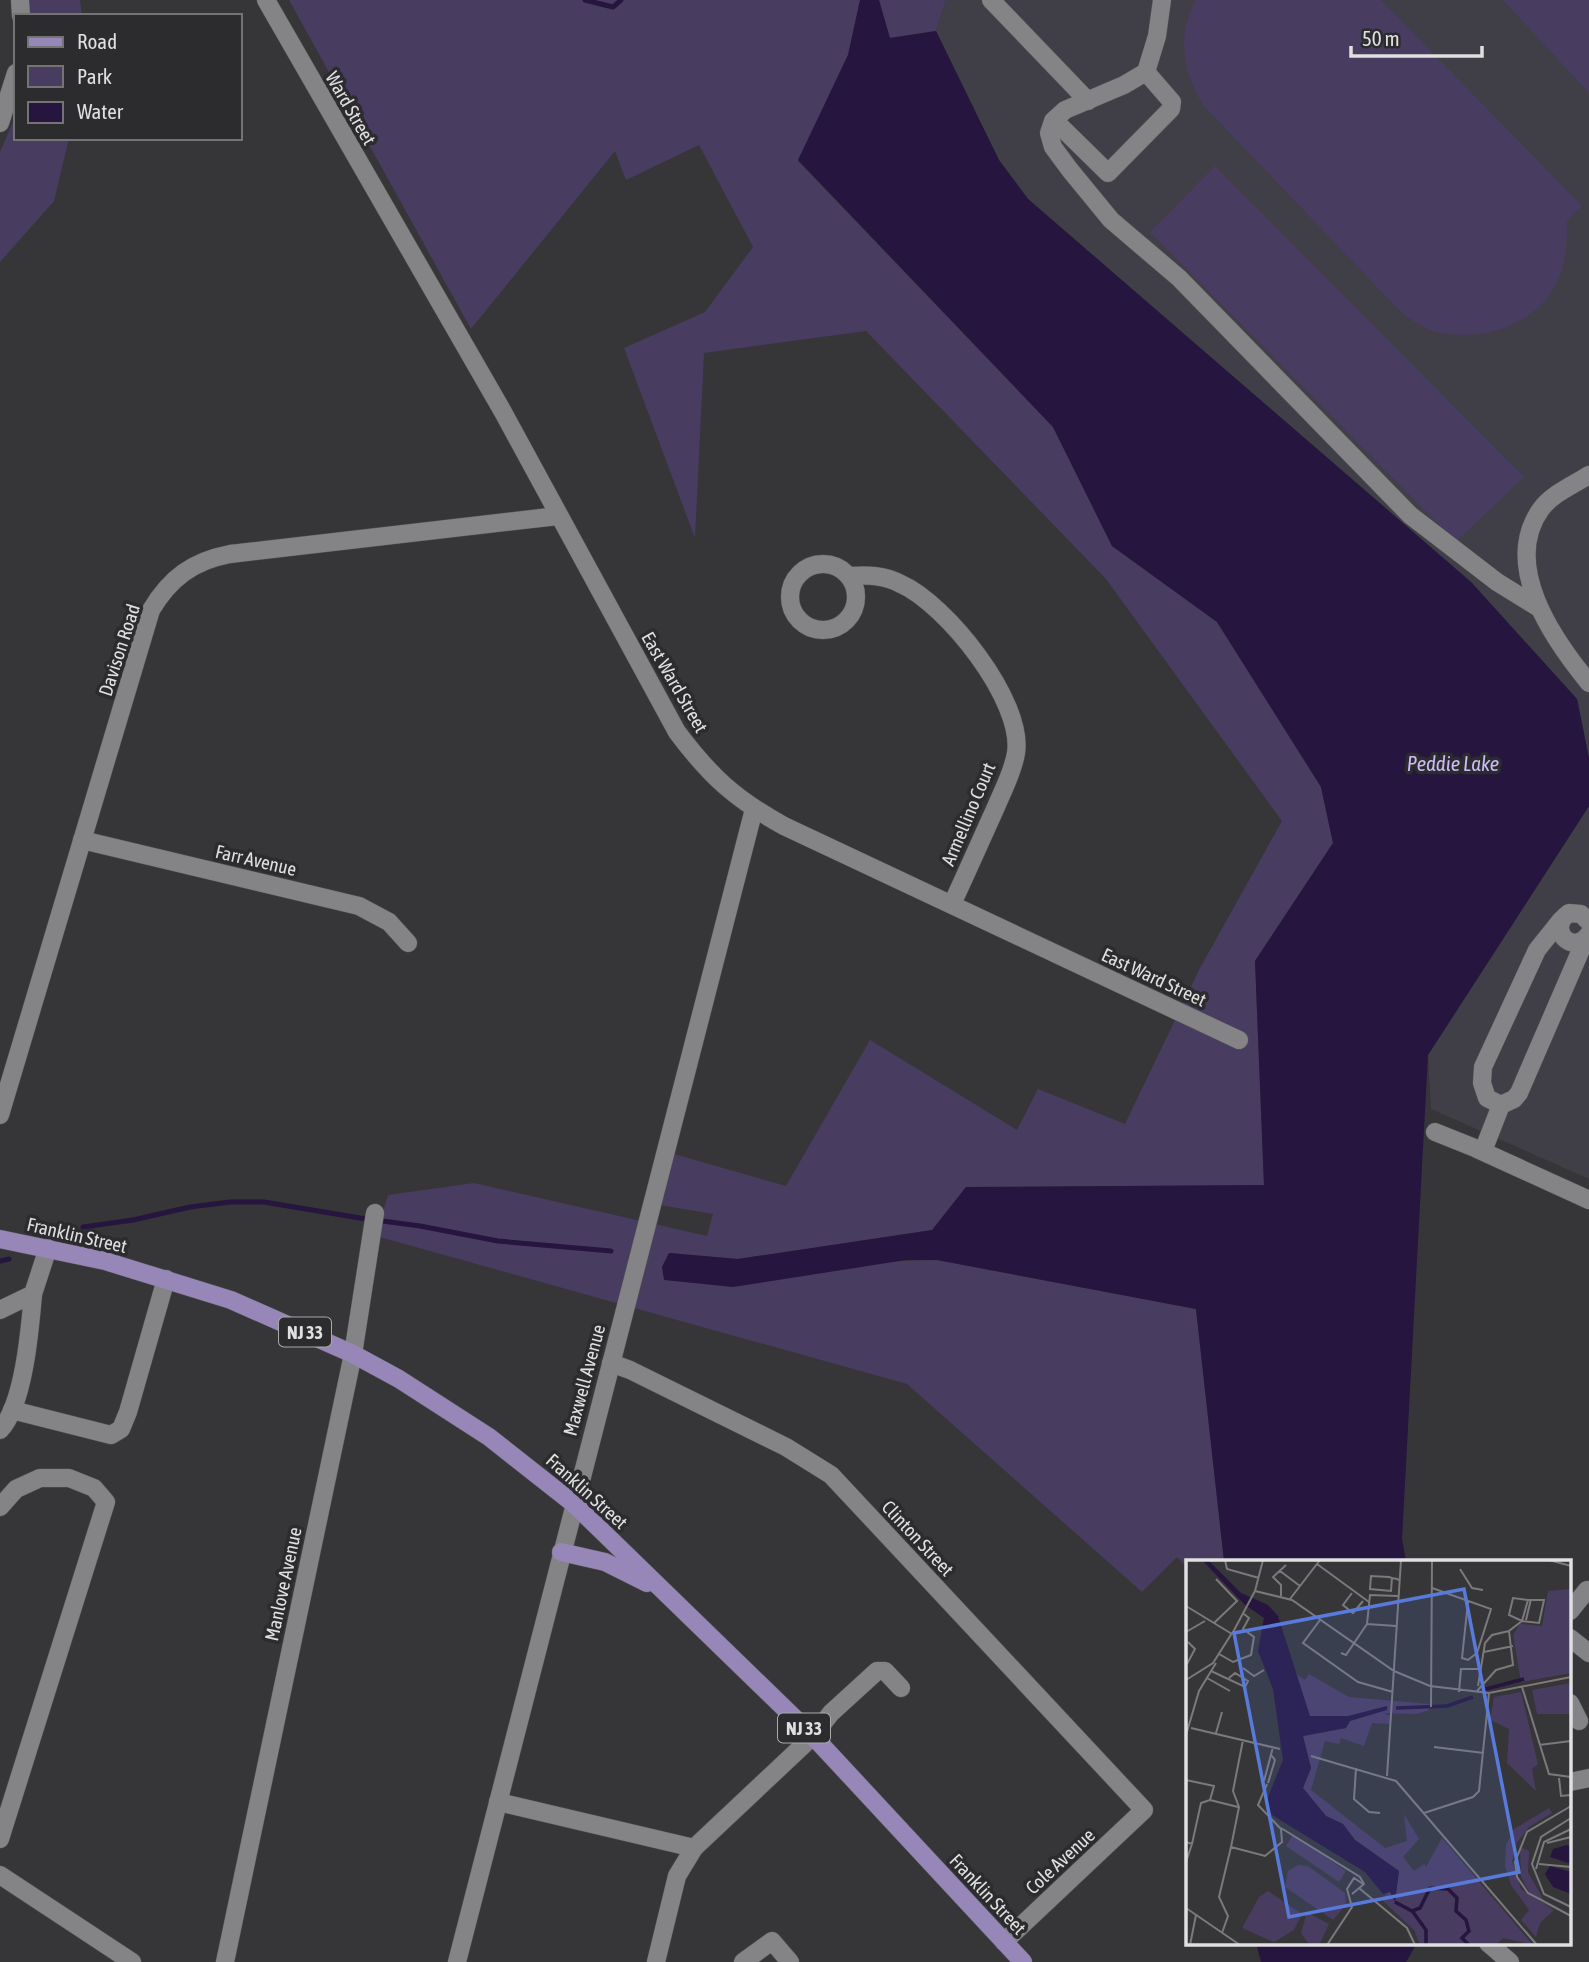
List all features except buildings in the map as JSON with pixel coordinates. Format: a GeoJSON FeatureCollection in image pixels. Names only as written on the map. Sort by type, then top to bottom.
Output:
{"type":"FeatureCollection","features":[{"type":"Feature","properties":{"kind":"main road","name":"Franklin Street"},"geometry":{"type":"LineString","coordinates":[[0,1239],[48,1248],[166,1279],[231,1300],[353,1354],[398,1379],[489,1437],[574,1504],[813,1736],[1023,1962]]}},
{"type":"Feature","properties":{"kind":"main road"},"geometry":{"type":"LineString","coordinates":[[561,1552],[605,1563],[662,1590]]}},
{"type":"Feature","properties":{"kind":"street","name":"Ward Street"},"geometry":{"type":"LineString","coordinates":[[266,0],[401,236]]}},
{"type":"Feature","properties":{"kind":"street"},"geometry":{"type":"LineString","coordinates":[[991,0],[1088,101]]}},
{"type":"Feature","properties":{"kind":"street"},"geometry":{"type":"LineString","coordinates":[[1162,0],[1157,36],[1146,72],[1065,110],[1054,120],[1049,133],[1054,147],[1111,220],[1179,278],[1410,515],[1497,582],[1539,608]]}},
{"type":"Feature","properties":{"kind":"street"},"geometry":{"type":"LineString","coordinates":[[1054,120],[1108,173],[1171,109],[1172,102],[1146,72]]}},
{"type":"Feature","properties":{"kind":"street"},"geometry":{"type":"LineString","coordinates":[[0,124],[14,79]]}},
{"type":"Feature","properties":{"kind":"street","name":"East Ward Street"},"geometry":{"type":"LineString","coordinates":[[401,236],[503,412],[677,732],[703,766],[727,789],[784,826],[1239,1040]]}},
{"type":"Feature","properties":{"kind":"street"},"geometry":{"type":"LineString","coordinates":[[1589,475],[1555,496],[1542,509],[1533,526],[1527,561],[1529,579],[1539,608],[1589,682]]}},
{"type":"Feature","properties":{"kind":"street","name":"Davison Road"},"geometry":{"type":"LineString","coordinates":[[0,1115],[151,610],[176,576],[193,565],[230,554],[558,516]]}},
{"type":"Feature","properties":{"kind":"street","name":"Armellino Court"},"geometry":{"type":"LineString","coordinates":[[850,576],[876,575],[901,583],[940,610],[982,662],[1006,701],[1013,722],[1016,750],[1010,775],[952,904]]}},
{"type":"Feature","properties":{"kind":"street","name":"Maxwell Avenue"},"geometry":{"type":"LineString","coordinates":[[457,1962],[754,809]]}},
{"type":"Feature","properties":{"kind":"street","name":"Farr Avenue"},"geometry":{"type":"LineString","coordinates":[[82,840],[359,906],[389,922],[408,943]]}},
{"type":"Feature","properties":{"kind":"street"},"geometry":{"type":"LineString","coordinates":[[1502,1105],[1487,1098],[1482,1083],[1483,1067],[1537,950],[1565,917],[1589,899]]}},
{"type":"Feature","properties":{"kind":"street"},"geometry":{"type":"LineString","coordinates":[[1483,1151],[1502,1105],[1520,1093],[1588,931],[1581,914],[1565,917]]}},
{"type":"Feature","properties":{"kind":"street"},"geometry":{"type":"LineString","coordinates":[[1565,917],[1561,934],[1568,941],[1577,943],[1588,931]]}},
{"type":"Feature","properties":{"kind":"street"},"geometry":{"type":"LineString","coordinates":[[1435,1132],[1589,1200]]}},
{"type":"Feature","properties":{"kind":"street","name":"Manlove Avenue"},"geometry":{"type":"LineString","coordinates":[[225,1962],[353,1354],[375,1213]]}},
{"type":"Feature","properties":{"kind":"street"},"geometry":{"type":"LineString","coordinates":[[0,1430],[10,1420],[28,1349],[33,1294],[48,1248]]}},
{"type":"Feature","properties":{"kind":"street"},"geometry":{"type":"LineString","coordinates":[[12,1410],[111,1435],[121,1429],[145,1357],[166,1279]]}},
{"type":"Feature","properties":{"kind":"street"},"geometry":{"type":"LineString","coordinates":[[0,1311],[33,1294]]}},
{"type":"Feature","properties":{"kind":"street","name":"Clinton Street"},"geometry":{"type":"LineString","coordinates":[[611,1363],[786,1447],[831,1475],[1144,1810]]}},
{"type":"Feature","properties":{"kind":"street"},"geometry":{"type":"LineString","coordinates":[[0,1507],[16,1489],[40,1478],[69,1478],[94,1488],[106,1502],[0,1839]]}},
{"type":"Feature","properties":{"kind":"street"},"geometry":{"type":"LineString","coordinates":[[1572,1609],[1587,1590],[1589,1591]]}},
{"type":"Feature","properties":{"kind":"street"},"geometry":{"type":"LineString","coordinates":[[1572,1639],[1589,1653]]}},
{"type":"Feature","properties":{"kind":"street"},"geometry":{"type":"LineString","coordinates":[[656,1962],[677,1876],[694,1849],[877,1671],[885,1671],[901,1688]]}},
{"type":"Feature","properties":{"kind":"street"},"geometry":{"type":"LineString","coordinates":[[1572,1707],[1579,1721]]}},
{"type":"Feature","properties":{"kind":"street"},"geometry":{"type":"LineString","coordinates":[[498,1802],[694,1849]]}},
{"type":"Feature","properties":{"kind":"street","name":"Cole Avenue"},"geometry":{"type":"LineString","coordinates":[[1004,1942],[1144,1810]]}},
{"type":"Feature","properties":{"kind":"street"},"geometry":{"type":"LineString","coordinates":[[0,1874],[132,1962]]}},
{"type":"Feature","properties":{"kind":"street"},"geometry":{"type":"LineString","coordinates":[[743,1962],[772,1941],[790,1962]]}},
{"type":"Feature","properties":{"kind":"street"},"geometry":{"type":"LineString","coordinates":[[1489,1944],[1510,1962]]}},
{"type":"Feature","properties":{"kind":"shaded area"},"geometry":{"type":"Polygon","coordinates":[[[946,0],[1589,0],[1589,758],[1577,699],[1471,582],[1028,199],[999,160],[936,31],[946,0]]]}},
{"type":"Feature","properties":{"kind":"shaded area"},"geometry":{"type":"Polygon","coordinates":[[[1589,806],[1589,1179],[1431,1109],[1428,1055],[1589,806]]]}},
{"type":"Feature","properties":{"kind":"green space"},"geometry":{"type":"Polygon","coordinates":[[[30,0],[80,0],[82,14],[30,14],[30,0]]]}},
{"type":"Feature","properties":{"kind":"green space"},"geometry":{"type":"Polygon","coordinates":[[[289,0],[860,0],[848,55],[798,161],[1053,427],[1112,546],[1217,622],[1321,787],[1333,843],[1255,961],[1264,1185],[966,1187],[933,1230],[738,1259],[669,1253],[662,1267],[937,1260],[1196,1309],[1224,1560],[1186,1560],[1186,1566],[1177,1557],[1142,1592],[907,1384],[376,1236],[388,1195],[474,1183],[707,1236],[713,1214],[648,1203],[660,1150],[786,1186],[870,1040],[1017,1130],[1038,1089],[1125,1124],[1200,968],[1282,821],[1106,579],[866,331],[704,353],[695,538],[624,348],[705,312],[753,247],[699,145],[626,180],[615,151],[471,329],[289,0]]]}},
{"type":"Feature","properties":{"kind":"green space"},"geometry":{"type":"Polygon","coordinates":[[[879,0],[946,0],[936,31],[889,38],[879,0]]]}},
{"type":"Feature","properties":{"kind":"green space"},"geometry":{"type":"Polygon","coordinates":[[[1196,0],[1381,0],[1582,206],[1567,220],[1562,271],[1550,294],[1539,307],[1511,325],[1494,331],[1459,335],[1431,330],[1400,311],[1203,105],[1191,79],[1184,53],[1186,27],[1196,0]]]}},
{"type":"Feature","properties":{"kind":"green space"},"geometry":{"type":"Polygon","coordinates":[[[1503,0],[1589,0],[1589,93],[1503,0]]]}},
{"type":"Feature","properties":{"kind":"green space"},"geometry":{"type":"Polygon","coordinates":[[[14,120],[14,140],[69,140],[54,201],[0,262],[0,152],[14,120]]]}},
{"type":"Feature","properties":{"kind":"green space"},"geometry":{"type":"Polygon","coordinates":[[[1215,166],[1524,477],[1456,542],[1150,232],[1215,166]]]}},
{"type":"Feature","properties":{"kind":"water","name":"Peddie Lake"},"geometry":{"type":"Polygon","coordinates":[[[860,0],[879,0],[890,38],[936,31],[999,160],[1028,199],[1471,582],[1577,699],[1589,758],[1589,806],[1428,1055],[1402,1539],[1406,1560],[1224,1560],[1196,1309],[937,1260],[906,1260],[733,1287],[664,1280],[662,1267],[669,1253],[738,1259],[932,1230],[966,1187],[1264,1185],[1255,961],[1333,843],[1321,787],[1217,622],[1112,546],[1053,427],[798,160],[848,55],[860,0]]]}},
{"type":"Feature","properties":{"kind":"water"},"geometry":{"type":"Polygon","coordinates":[[[1256,1944],[1416,1944],[1406,1962],[1261,1962],[1256,1944]]]}},
{"type":"Feature","properties":{"kind":"waterway"},"geometry":{"type":"LineString","coordinates":[[585,0],[613,7],[621,0]]}},
{"type":"Feature","properties":{"kind":"waterway"},"geometry":{"type":"LineString","coordinates":[[83,1227],[133,1220],[190,1207],[230,1202],[264,1202],[498,1241],[611,1251]]}},
{"type":"Feature","properties":{"kind":"waterway"},"geometry":{"type":"LineString","coordinates":[[0,1261],[9,1259]]}}]}
